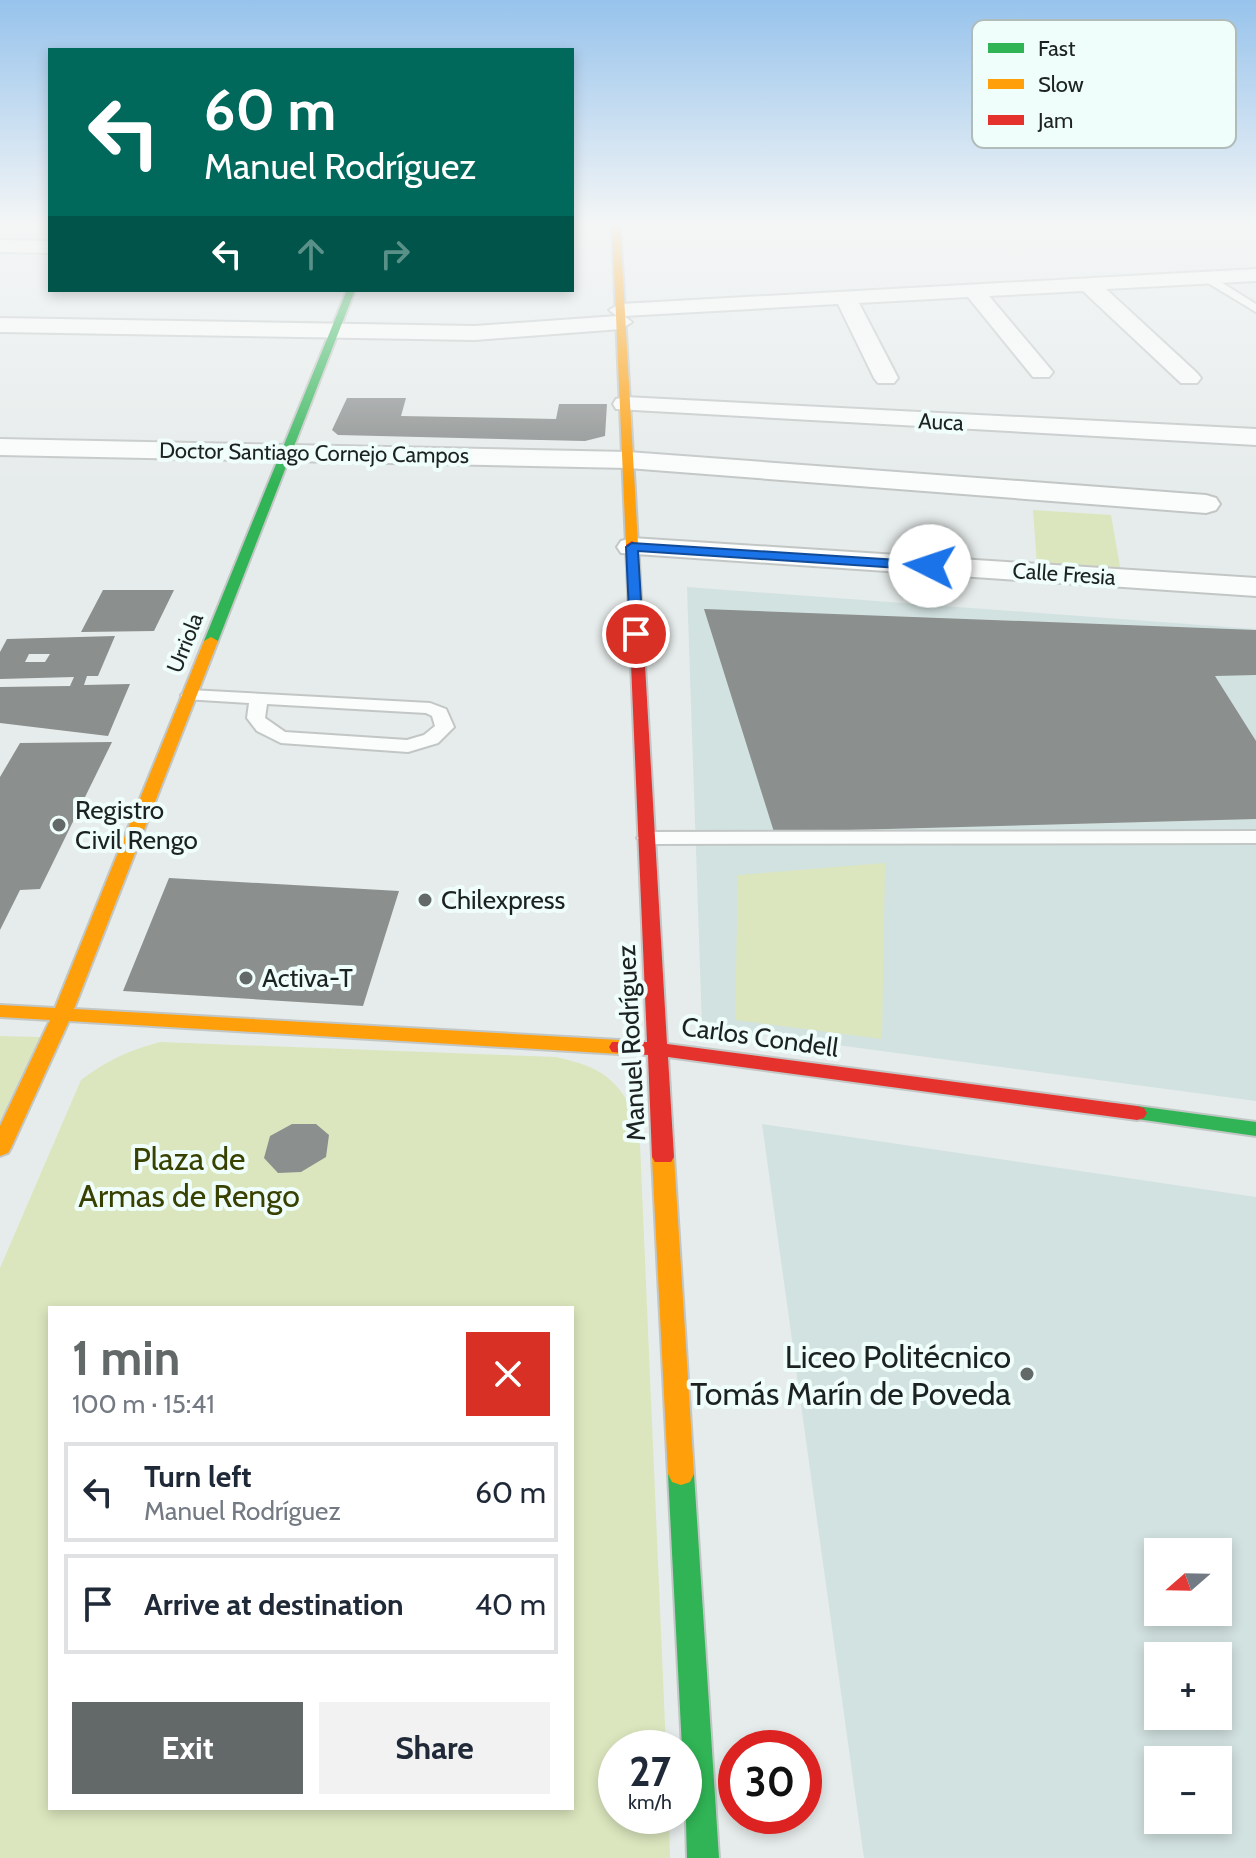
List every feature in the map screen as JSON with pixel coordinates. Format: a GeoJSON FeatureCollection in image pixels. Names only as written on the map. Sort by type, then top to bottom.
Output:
{"type":"FeatureCollection","features":[{"type":"Feature","properties":{"kind":"main road","name":"Urriola"},"geometry":{"type":"LineString","coordinates":[[0,1148],[63,1013],[342,312]]}},
{"type":"Feature","properties":{"kind":"main road","name":"Manuel Rodríguez"},"geometry":{"type":"LineString","coordinates":[[620,312],[657,1049],[703,1858]]}},
{"type":"Feature","properties":{"kind":"main road","name":"Carlos Condell"},"geometry":{"type":"LineString","coordinates":[[0,1011],[657,1049],[1256,1129]]}},
{"type":"Feature","properties":{"kind":"street"},"geometry":{"type":"LineString","coordinates":[[0,325],[335,328],[486,333],[677,312]]}},
{"type":"Feature","properties":{"kind":"street"},"geometry":{"type":"LineString","coordinates":[[852,312],[886,378]]}},
{"type":"Feature","properties":{"kind":"street"},"geometry":{"type":"LineString","coordinates":[[991,312],[1041,372]]}},
{"type":"Feature","properties":{"kind":"street"},"geometry":{"type":"LineString","coordinates":[[1118,312],[1189,378]]}},
{"type":"Feature","properties":{"kind":"street","name":"Auca"},"geometry":{"type":"LineString","coordinates":[[625,404],[1256,437]]}},
{"type":"Feature","properties":{"kind":"street","name":"Doctor Santiago Cornejo Campos"},"geometry":{"type":"LineString","coordinates":[[0,447],[628,460],[1206,504]]}},
{"type":"Feature","properties":{"kind":"street","name":"Calle Fresia"},"geometry":{"type":"LineString","coordinates":[[632,547],[1256,587]]}},
{"type":"Feature","properties":{"kind":"lane"},"geometry":{"type":"LineString","coordinates":[[190,695],[430,708],[440,713],[445,727],[431,739],[408,746],[281,737],[263,727],[256,718],[259,699]]}},
{"type":"Feature","properties":{"kind":"lane"},"geometry":{"type":"LineString","coordinates":[[647,838],[1256,837]]}},
{"type":"Feature","properties":{"kind":"shaded area"},"geometry":{"type":"Polygon","coordinates":[[[687,587],[1256,629],[1256,1101],[702,1027],[687,587]]]}},
{"type":"Feature","properties":{"kind":"shaded area","name":"Liceo Politécnico Tomás Marín de Poveda"},"geometry":{"type":"Polygon","coordinates":[[[762,1124],[1256,1197],[1256,1858],[864,1858],[762,1124]]]}},
{"type":"Feature","properties":{"kind":"green space"},"geometry":{"type":"Polygon","coordinates":[[[1033,510],[1111,515],[1121,572],[1037,566],[1033,510]]]}},
{"type":"Feature","properties":{"kind":"green space"},"geometry":{"type":"Polygon","coordinates":[[[885,863],[882,1039],[735,1020],[738,875],[885,863]]]}},
{"type":"Feature","properties":{"kind":"green space"},"geometry":{"type":"Polygon","coordinates":[[[0,1036],[40,1037],[0,1121],[0,1036]]]}},
{"type":"Feature","properties":{"kind":"green space","name":"Plaza de Armas de Rengo"},"geometry":{"type":"Polygon","coordinates":[[[160,1042],[556,1057],[597,1071],[623,1094],[639,1121],[665,1730],[598,1730],[598,1834],[669,1834],[670,1858],[0,1858],[0,1268],[81,1080],[100,1067],[160,1042]]]}},
{"type":"Feature","properties":{"kind":"building"},"geometry":{"type":"Polygon","coordinates":[[[347,398],[406,398],[401,416],[556,419],[559,404],[607,404],[605,436],[585,441],[338,435],[332,430],[347,398]]]}},
{"type":"Feature","properties":{"kind":"building"},"geometry":{"type":"Polygon","coordinates":[[[103,590],[174,590],[154,631],[81,632],[103,590]]]}},
{"type":"Feature","properties":{"kind":"building"},"geometry":{"type":"Polygon","coordinates":[[[704,609],[1256,630],[1256,675],[1215,676],[1256,741],[1256,819],[774,832],[704,609]]]}},
{"type":"Feature","properties":{"kind":"building"},"geometry":{"type":"Polygon","coordinates":[[[115,636],[98,676],[87,676],[84,685],[130,684],[108,736],[0,723],[0,687],[70,686],[74,677],[0,679],[0,652],[7,639],[115,636]],[[29,654],[25,662],[45,662],[50,654],[29,654]]]}},
{"type":"Feature","properties":{"kind":"building"},"geometry":{"type":"Polygon","coordinates":[[[112,742],[40,889],[20,890],[0,930],[0,777],[20,743],[112,742]]]}},
{"type":"Feature","properties":{"kind":"building"},"geometry":{"type":"Polygon","coordinates":[[[169,878],[399,891],[363,1006],[123,991],[169,878]]]}},
{"type":"Feature","properties":{"kind":"building"},"geometry":{"type":"Polygon","coordinates":[[[292,1124],[316,1124],[329,1135],[326,1157],[301,1172],[278,1173],[264,1158],[270,1136],[292,1124]]]}},
{"type":"Feature","properties":{"kind":"traffic: fast"},"geometry":{"type":"LineString","coordinates":[[211,641],[342,312]]}},
{"type":"Feature","properties":{"kind":"traffic: fast"},"geometry":{"type":"LineString","coordinates":[[1137,1113],[1256,1129]]}},
{"type":"Feature","properties":{"kind":"traffic: fast"},"geometry":{"type":"LineString","coordinates":[[681,1474],[703,1858]]}},
{"type":"Feature","properties":{"kind":"traffic: slow"},"geometry":{"type":"LineString","coordinates":[[620,312],[632,545]]}},
{"type":"Feature","properties":{"kind":"traffic: slow"},"geometry":{"type":"LineString","coordinates":[[0,1148],[63,1013],[211,641]]}},
{"type":"Feature","properties":{"kind":"traffic: slow"},"geometry":{"type":"LineString","coordinates":[[0,1011],[619,1047]]}},
{"type":"Feature","properties":{"kind":"traffic: slow"},"geometry":{"type":"LineString","coordinates":[[663,1157],[681,1474]]}},
{"type":"Feature","properties":{"kind":"traffic: jam"},"geometry":{"type":"LineString","coordinates":[[632,545],[663,1157]]}},
{"type":"Feature","properties":{"kind":"traffic: jam"},"geometry":{"type":"LineString","coordinates":[[619,1047],[657,1049],[1137,1113]]}},
{"type":"Feature","properties":{"kind":"place","name":"Registro Civil Rengo"},"geometry":{"type":"Point","coordinates":[59,825]}},
{"type":"Feature","properties":{"kind":"place","name":"Chilexpress"},"geometry":{"type":"Point","coordinates":[425,900]}},
{"type":"Feature","properties":{"kind":"place","name":"Activa-T"},"geometry":{"type":"Point","coordinates":[246,978]}},
{"type":"Feature","properties":{"kind":"place","name":"Liceo Politécnico Tomás Marín de Poveda"},"geometry":{"type":"Point","coordinates":[1027,1374]}},
{"type":"Feature","properties":{"kind":"route"},"geometry":{"type":"LineString","coordinates":[[636,634],[632,547],[930,566]]}}]}
